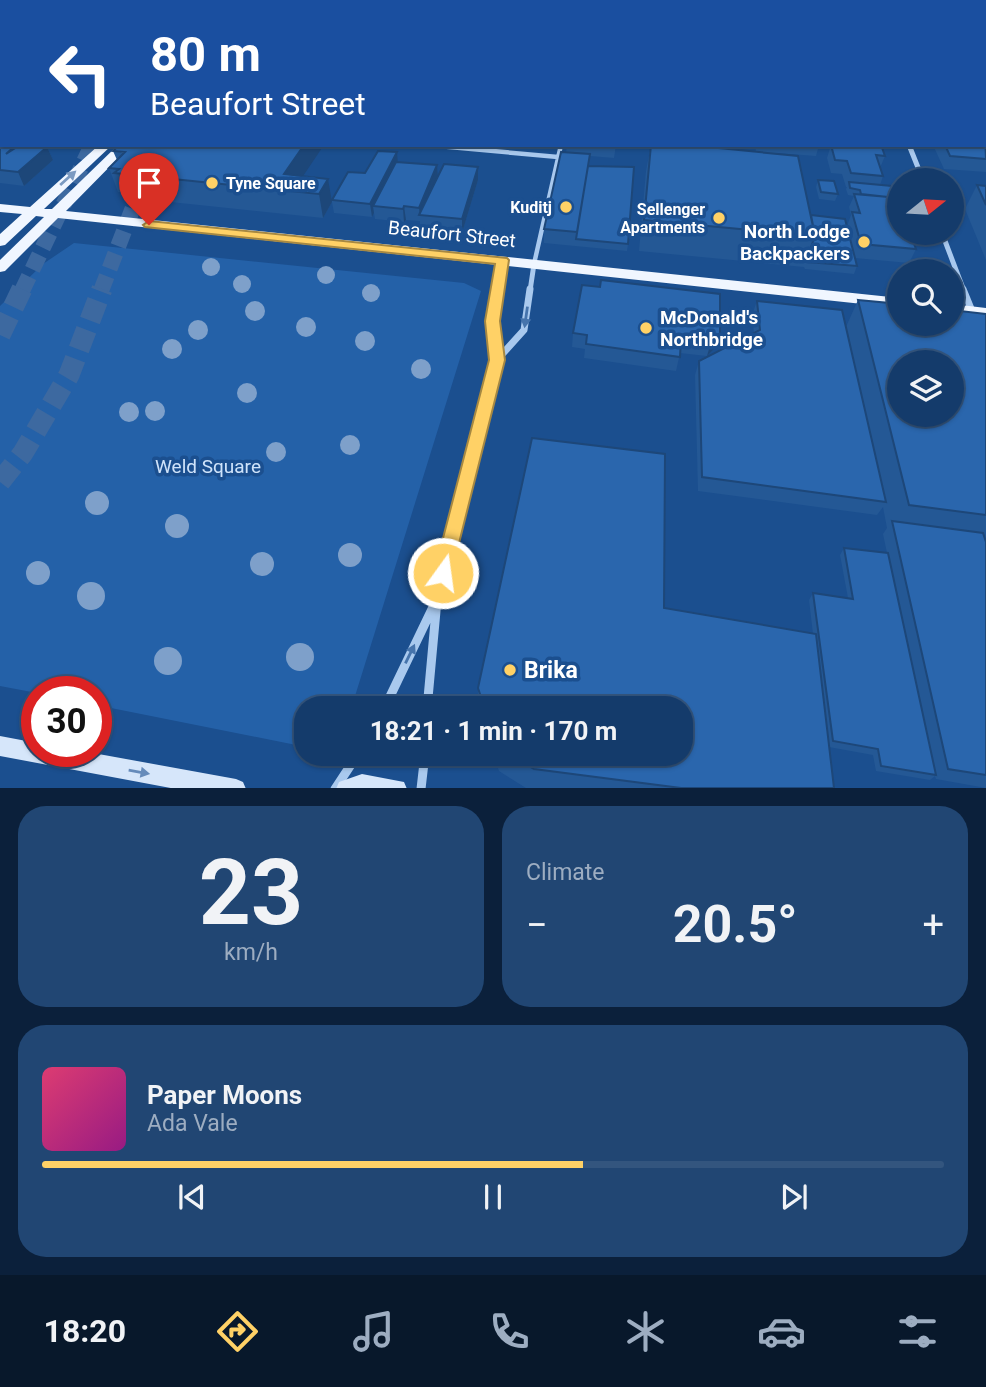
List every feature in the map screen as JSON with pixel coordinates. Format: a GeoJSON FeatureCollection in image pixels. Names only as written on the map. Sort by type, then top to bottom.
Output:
{"type":"FeatureCollection","features":[{"type":"Feature","properties":{"kind":"main road"},"geometry":{"type":"LineString","coordinates":[[0,242],[104,147]]}},
{"type":"Feature","properties":{"kind":"main road"},"geometry":{"type":"LineString","coordinates":[[0,268],[123,147]]}},
{"type":"Feature","properties":{"kind":"main road","name":"Beaufort Street"},"geometry":{"type":"LineString","coordinates":[[0,208],[887,302]]}},
{"type":"Feature","properties":{"kind":"street"},"geometry":{"type":"LineString","coordinates":[[910,147],[918,168]]}},
{"type":"Feature","properties":{"kind":"street"},"geometry":{"type":"LineString","coordinates":[[948,245],[979,312]]}},
{"type":"Feature","properties":{"kind":"street"},"geometry":{"type":"LineString","coordinates":[[429,696],[437,600],[497,360],[493,321],[502,260]]}},
{"type":"Feature","properties":{"kind":"street"},"geometry":{"type":"LineString","coordinates":[[497,360],[524,330],[534,264]]}},
{"type":"Feature","properties":{"kind":"street"},"geometry":{"type":"LineString","coordinates":[[390,696],[437,600]]}},
{"type":"Feature","properties":{"kind":"street"},"geometry":{"type":"LineString","coordinates":[[0,746],[231,788]]}},
{"type":"Feature","properties":{"kind":"street"},"geometry":{"type":"LineString","coordinates":[[336,788],[350,766]]}},
{"type":"Feature","properties":{"kind":"street"},"geometry":{"type":"LineString","coordinates":[[421,788],[424,766]]}},
{"type":"Feature","properties":{"kind":"street"},"geometry":{"type":"LineString","coordinates":[[349,788],[362,784],[390,788]]}},
{"type":"Feature","properties":{"kind":"lane"},"geometry":{"type":"LineString","coordinates":[[449,147],[558,157]]}},
{"type":"Feature","properties":{"kind":"lane"},"geometry":{"type":"LineString","coordinates":[[534,264],[560,147]]}},
{"type":"Feature","properties":{"kind":"green space","name":"Weld Square"},"geometry":{"type":"Polygon","coordinates":[[[74,243],[464,283],[481,291],[355,696],[294,696],[294,745],[112,708],[112,676],[21,676],[21,690],[0,686],[0,306],[43,264],[74,243]]]}},
{"type":"Feature","properties":{"kind":"building"},"geometry":{"type":"Polygon","coordinates":[[[0,147],[14,147],[6,154],[17,147],[47,147],[18,172],[0,170],[0,147]]]}},
{"type":"Feature","properties":{"kind":"building"},"geometry":{"type":"Polygon","coordinates":[[[117,147],[303,147],[284,174],[328,179],[319,194],[114,173],[119,169],[109,168],[125,152],[113,151],[117,147]]]}},
{"type":"Feature","properties":{"kind":"building"},"geometry":{"type":"Polygon","coordinates":[[[651,147],[708,147],[798,156],[815,236],[644,220],[651,147]]]}},
{"type":"Feature","properties":{"kind":"building"},"geometry":{"type":"Polygon","coordinates":[[[832,147],[882,147],[885,156],[876,155],[883,176],[851,173],[847,161],[835,160],[832,147]]]}},
{"type":"Feature","properties":{"kind":"building"},"geometry":{"type":"Polygon","coordinates":[[[946,147],[986,147],[986,159],[950,156],[946,147]]]}},
{"type":"Feature","properties":{"kind":"building"},"geometry":{"type":"Polygon","coordinates":[[[378,151],[397,152],[370,204],[332,200],[348,172],[365,173],[378,151]]]}},
{"type":"Feature","properties":{"kind":"building","name":"Kuditj"},"geometry":{"type":"Polygon","coordinates":[[[561,152],[590,154],[577,232],[544,229],[561,152]]]}},
{"type":"Feature","properties":{"kind":"building"},"geometry":{"type":"Polygon","coordinates":[[[396,162],[437,165],[419,208],[373,206],[396,162]]]}},
{"type":"Feature","properties":{"kind":"building"},"geometry":{"type":"Polygon","coordinates":[[[444,164],[478,167],[462,219],[419,215],[444,164]]]}},
{"type":"Feature","properties":{"kind":"building"},"geometry":{"type":"Polygon","coordinates":[[[588,166],[634,167],[628,244],[576,239],[588,166]]]}},
{"type":"Feature","properties":{"kind":"building"},"geometry":{"type":"Polygon","coordinates":[[[818,180],[834,181],[838,194],[821,192],[818,180]]]}},
{"type":"Feature","properties":{"kind":"building"},"geometry":{"type":"Polygon","coordinates":[[[849,182],[887,186],[887,197],[861,194],[860,190],[850,188],[849,182]]]}},
{"type":"Feature","properties":{"kind":"building"},"geometry":{"type":"Polygon","coordinates":[[[977,185],[986,186],[986,205],[977,185]]]}},
{"type":"Feature","properties":{"kind":"building"},"geometry":{"type":"Polygon","coordinates":[[[854,194],[887,197],[887,245],[914,245],[916,249],[861,244],[852,212],[860,213],[854,194]]]}},
{"type":"Feature","properties":{"kind":"building"},"geometry":{"type":"Polygon","coordinates":[[[811,215],[845,219],[857,266],[807,262],[815,236],[811,215]]]}},
{"type":"Feature","properties":{"kind":"building","name":"McDonald's Northbridge"},"geometry":{"type":"Polygon","coordinates":[[[601,280],[720,294],[720,333],[711,342],[681,338],[680,357],[586,344],[587,335],[573,333],[582,285],[600,287],[601,280]]]}},
{"type":"Feature","properties":{"kind":"building"},"geometry":{"type":"Polygon","coordinates":[[[858,300],[887,303],[887,336],[964,336],[964,311],[986,314],[986,515],[909,505],[890,427],[964,427],[964,350],[887,350],[887,417],[858,300]]]}},
{"type":"Feature","properties":{"kind":"building"},"geometry":{"type":"Polygon","coordinates":[[[757,301],[842,310],[886,502],[702,477],[699,361],[760,330],[757,301]]]}},
{"type":"Feature","properties":{"kind":"building"},"geometry":{"type":"Polygon","coordinates":[[[532,438],[665,454],[664,608],[816,634],[834,788],[681,788],[534,769],[529,766],[693,766],[693,696],[481,696],[478,688],[532,438]]]}},
{"type":"Feature","properties":{"kind":"building"},"geometry":{"type":"Polygon","coordinates":[[[892,521],[983,533],[986,542],[986,775],[948,769],[892,521]]]}},
{"type":"Feature","properties":{"kind":"building"},"geometry":{"type":"Polygon","coordinates":[[[844,548],[888,553],[936,775],[881,766],[878,749],[833,741],[813,593],[853,599],[844,548]]]}},
{"type":"Feature","properties":{"kind":"tunnel"},"geometry":{"type":"LineString","coordinates":[[22,291],[91,147]]}},
{"type":"Feature","properties":{"kind":"tunnel"},"geometry":{"type":"LineString","coordinates":[[101,291],[156,147]]}},
{"type":"Feature","properties":{"kind":"tunnel"},"geometry":{"type":"LineString","coordinates":[[0,335],[22,289]]}},
{"type":"Feature","properties":{"kind":"tunnel"},"geometry":{"type":"LineString","coordinates":[[0,482],[23,453],[69,375],[102,289]]}},
{"type":"Feature","properties":{"kind":"place","name":"Tyne Square"},"geometry":{"type":"Point","coordinates":[212,183]}},
{"type":"Feature","properties":{"kind":"place","name":"Kuditj"},"geometry":{"type":"Point","coordinates":[566,207]}},
{"type":"Feature","properties":{"kind":"place","name":"Sellenger Apartments"},"geometry":{"type":"Point","coordinates":[719,218]}},
{"type":"Feature","properties":{"kind":"place","name":"North Lodge Backpackers"},"geometry":{"type":"Point","coordinates":[864,242]}},
{"type":"Feature","properties":{"kind":"place","name":"McDonald's Northbridge"},"geometry":{"type":"Point","coordinates":[646,328]}},
{"type":"Feature","properties":{"kind":"place","name":"Brika"},"geometry":{"type":"Point","coordinates":[510,670]}},
{"type":"Feature","properties":{"kind":"route"},"geometry":{"type":"LineString","coordinates":[[149,225],[502,260],[493,321],[497,360],[443,573]]}}]}
